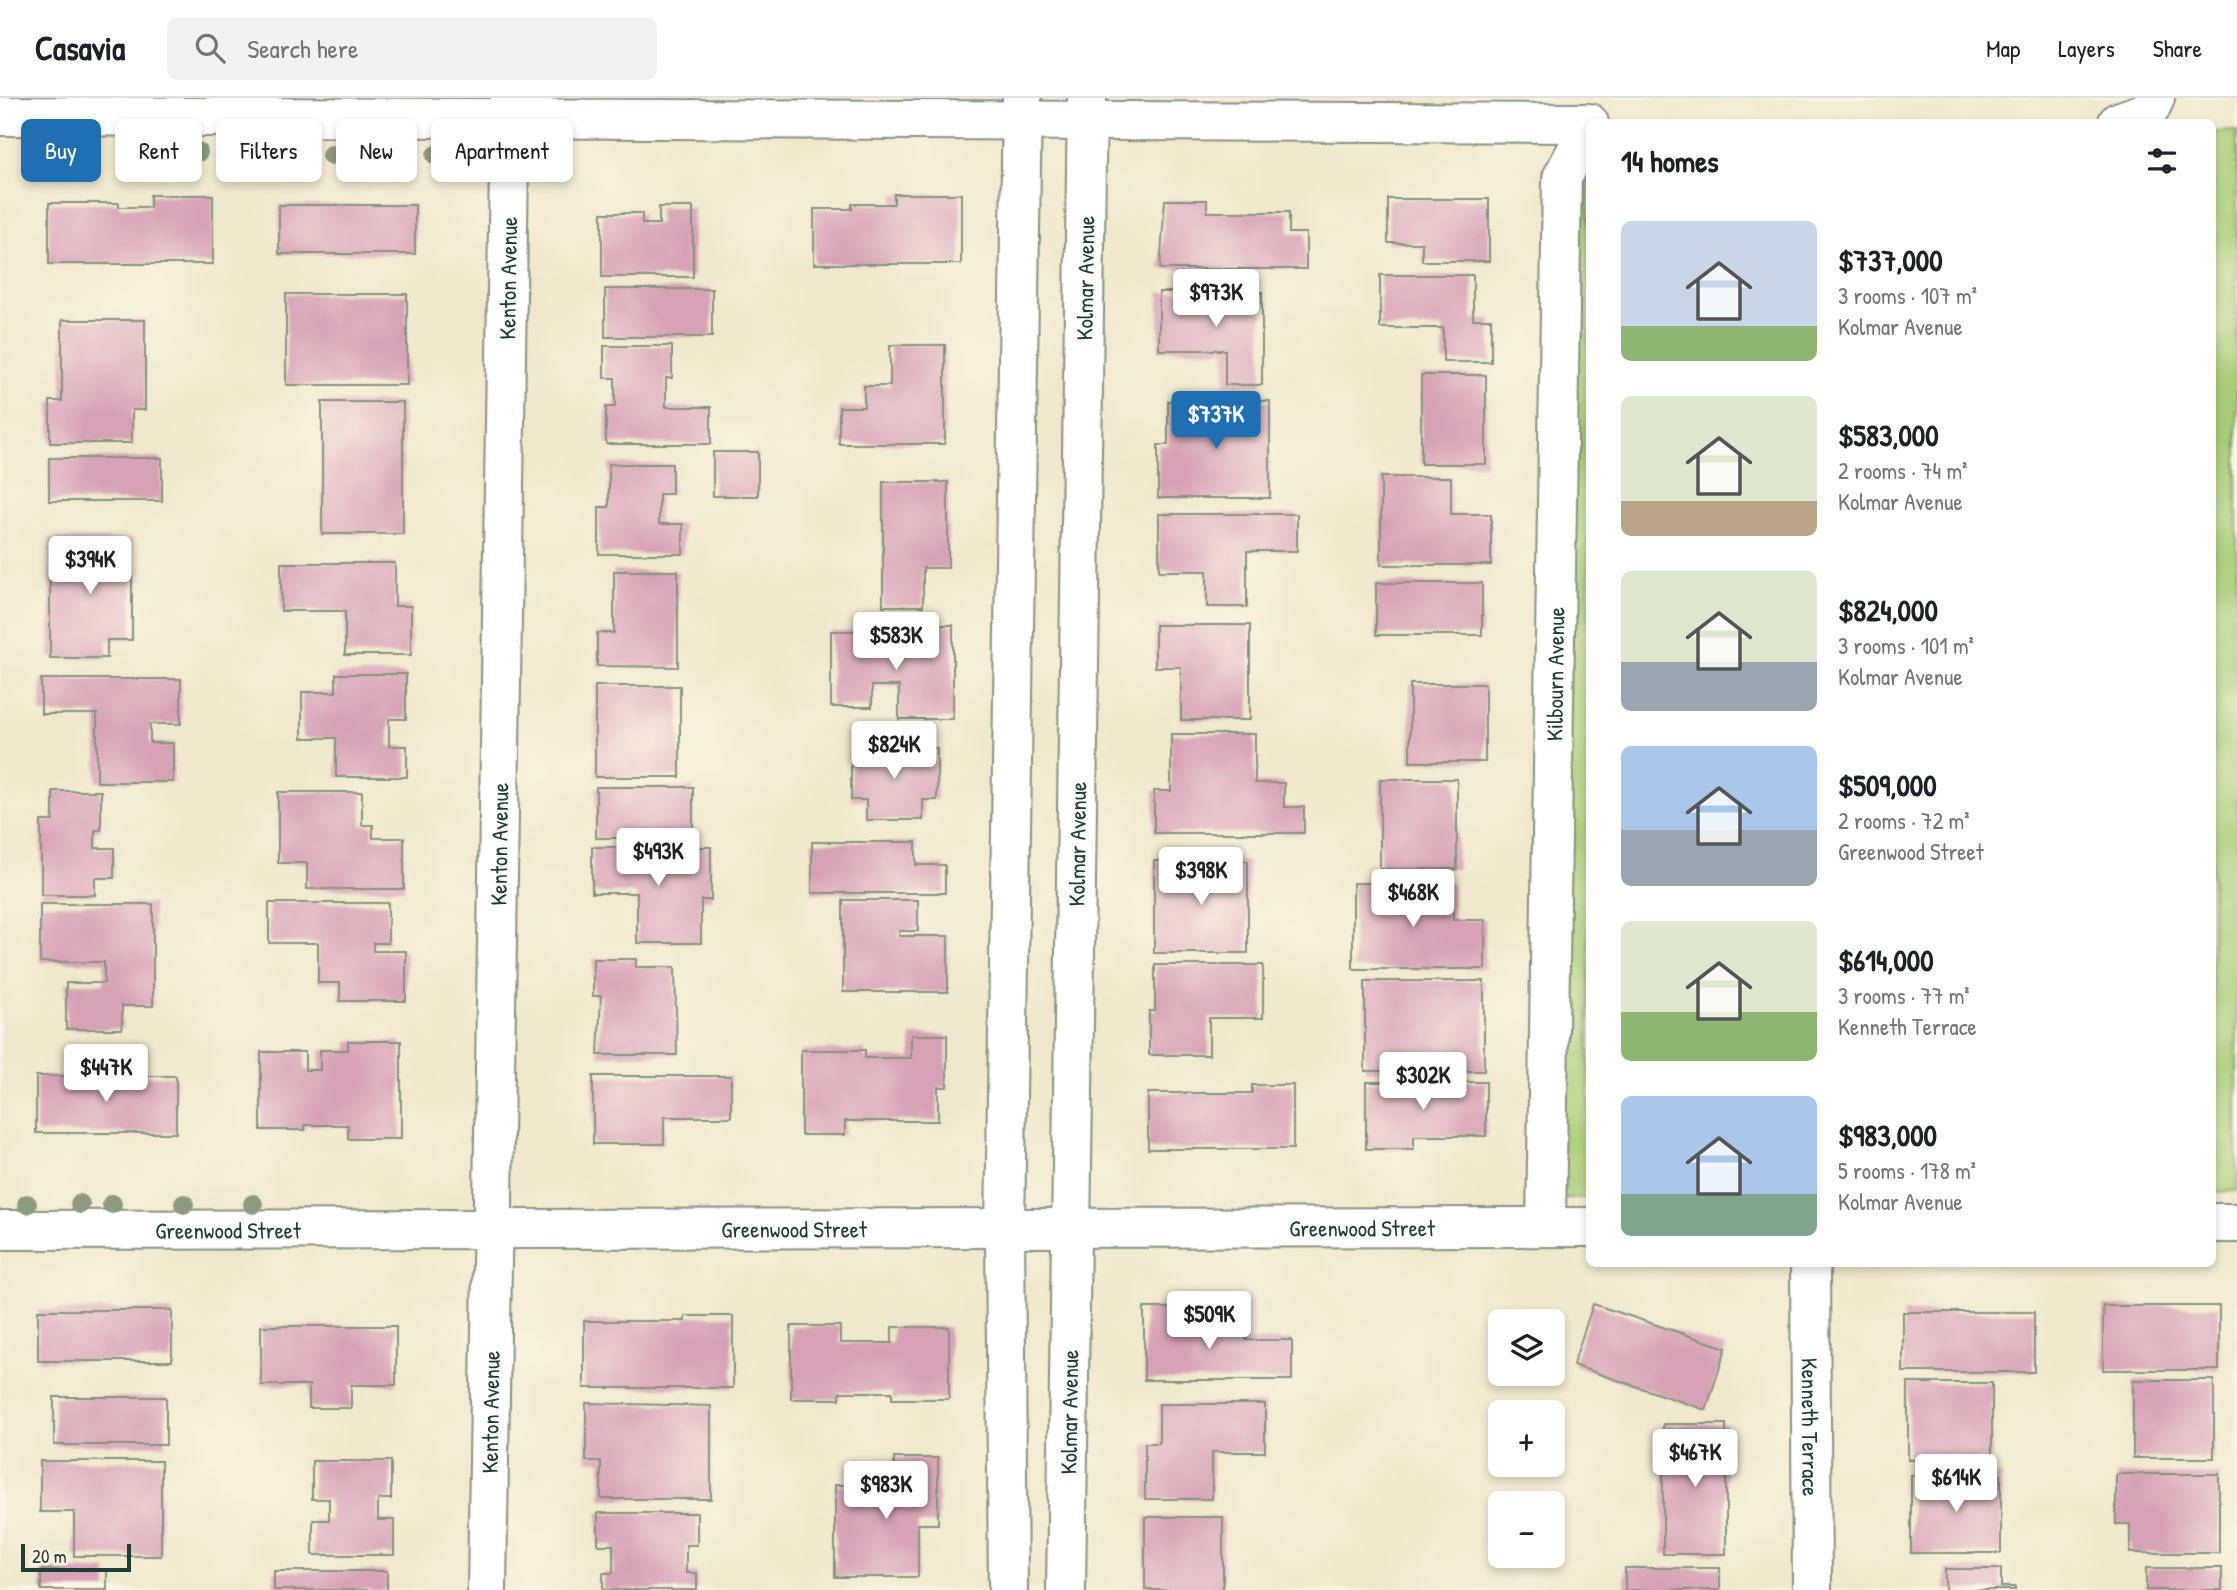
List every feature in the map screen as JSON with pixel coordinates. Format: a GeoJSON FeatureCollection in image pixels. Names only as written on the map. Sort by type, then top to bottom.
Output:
{"type":"FeatureCollection","features":[{"type":"Feature","properties":{"kind":"street","name":"Kilbourn Avenue"},"geometry":{"type":"LineString","coordinates":[[1593,119],[1604,98]]}},
{"type":"Feature","properties":{"kind":"street"},"geometry":{"type":"LineString","coordinates":[[0,116],[510,107],[1087,110],[1586,124]]}},
{"type":"Feature","properties":{"kind":"street","name":"Kenton Avenue"},"geometry":{"type":"LineString","coordinates":[[487,1590],[510,107]]}},
{"type":"Feature","properties":{"kind":"street"},"geometry":{"type":"LineString","coordinates":[[1008,1590],[1005,1230],[1022,110]]}},
{"type":"Feature","properties":{"kind":"street","name":"Kolmar Avenue"},"geometry":{"type":"LineString","coordinates":[[1066,1590],[1087,110]]}},
{"type":"Feature","properties":{"kind":"street","name":"Kilbourn Avenue"},"geometry":{"type":"LineString","coordinates":[[1546,1227],[1562,178],[1586,132]]}},
{"type":"Feature","properties":{"kind":"street"},"geometry":{"type":"LineString","coordinates":[[2216,1223],[2237,1223]]}},
{"type":"Feature","properties":{"kind":"street","name":"Greenwood Street"},"geometry":{"type":"LineString","coordinates":[[0,1230],[1586,1227]]}},
{"type":"Feature","properties":{"kind":"street","name":"Kenneth Terrace"},"geometry":{"type":"LineString","coordinates":[[1810,1267],[1812,1590]]}},
{"type":"Feature","properties":{"kind":"green space"},"geometry":{"type":"Polygon","coordinates":[[[2237,131],[2237,1191],[2216,1192],[2216,132],[2237,131]]]}},
{"type":"Feature","properties":{"kind":"green space"},"geometry":{"type":"Polygon","coordinates":[[[1586,165],[1586,1198],[1561,1198],[1576,168],[1586,165]]]}},
{"type":"Feature","properties":{"kind":"building"},"geometry":{"type":"Polygon","coordinates":[[[894,194],[961,194],[961,264],[814,264],[814,209],[852,209],[852,204],[894,204],[894,194]]]}},
{"type":"Feature","properties":{"kind":"building"},"geometry":{"type":"Polygon","coordinates":[[[150,195],[213,195],[213,264],[49,264],[49,203],[119,203],[119,207],[150,207],[150,195]]]}},
{"type":"Feature","properties":{"kind":"building"},"geometry":{"type":"Polygon","coordinates":[[[1388,199],[1489,199],[1489,261],[1422,261],[1422,243],[1388,243],[1388,199]]]}},
{"type":"Feature","properties":{"kind":"building"},"geometry":{"type":"Polygon","coordinates":[[[1165,200],[1207,200],[1207,212],[1289,212],[1289,233],[1306,233],[1306,269],[1160,269],[1165,200]]]}},
{"type":"Feature","properties":{"kind":"building"},"geometry":{"type":"Polygon","coordinates":[[[279,205],[415,205],[415,254],[279,254],[279,205]]]}},
{"type":"Feature","properties":{"kind":"building"},"geometry":{"type":"Polygon","coordinates":[[[659,207],[693,207],[693,277],[602,277],[602,213],[642,213],[642,224],[659,224],[659,207]]]}},
{"type":"Feature","properties":{"kind":"building"},"geometry":{"type":"Polygon","coordinates":[[[1380,275],[1473,275],[1473,319],[1491,319],[1491,362],[1443,362],[1443,328],[1380,328],[1380,275]]]}},
{"type":"Feature","properties":{"kind":"building"},"geometry":{"type":"Polygon","coordinates":[[[605,289],[712,289],[712,337],[605,337],[605,289]]]}},
{"type":"Feature","properties":{"kind":"building"},"geometry":{"type":"Polygon","coordinates":[[[1159,292],[1262,292],[1262,385],[1225,385],[1225,350],[1159,350],[1159,292]]]}},
{"type":"Feature","properties":{"kind":"building"},"geometry":{"type":"Polygon","coordinates":[[[286,294],[407,294],[407,385],[286,385],[286,294]]]}},
{"type":"Feature","properties":{"kind":"building"},"geometry":{"type":"Polygon","coordinates":[[[62,320],[145,320],[145,410],[132,410],[132,443],[50,443],[50,401],[62,401],[62,320]]]}},
{"type":"Feature","properties":{"kind":"building"},"geometry":{"type":"Polygon","coordinates":[[[890,345],[945,345],[945,444],[839,444],[839,407],[864,407],[864,386],[890,386],[890,345]]]}},
{"type":"Feature","properties":{"kind":"building"},"geometry":{"type":"Polygon","coordinates":[[[604,346],[672,346],[672,378],[666,378],[666,407],[711,407],[711,444],[606,444],[606,407],[615,407],[615,378],[604,378],[604,346]]]}},
{"type":"Feature","properties":{"kind":"building"},"geometry":{"type":"Polygon","coordinates":[[[1421,375],[1486,375],[1486,464],[1421,464],[1421,375]]]}},
{"type":"Feature","properties":{"kind":"building"},"geometry":{"type":"Polygon","coordinates":[[[1168,401],[1270,401],[1270,498],[1158,498],[1158,445],[1168,445],[1168,401]]]}},
{"type":"Feature","properties":{"kind":"building"},"geometry":{"type":"Polygon","coordinates":[[[322,402],[403,402],[403,534],[322,534],[322,402]]]}},
{"type":"Feature","properties":{"kind":"building"},"geometry":{"type":"Polygon","coordinates":[[[713,452],[758,452],[758,496],[713,496],[713,452]]]}},
{"type":"Feature","properties":{"kind":"building"},"geometry":{"type":"Polygon","coordinates":[[[49,458],[162,458],[162,501],[49,501],[49,458]]]}},
{"type":"Feature","properties":{"kind":"building"},"geometry":{"type":"Polygon","coordinates":[[[609,464],[672,464],[672,494],[659,494],[659,524],[683,524],[683,554],[599,554],[599,507],[609,507],[609,464]]]}},
{"type":"Feature","properties":{"kind":"building"},"geometry":{"type":"Polygon","coordinates":[[[1381,477],[1451,477],[1451,514],[1491,514],[1491,565],[1381,565],[1381,477]]]}},
{"type":"Feature","properties":{"kind":"building"},"geometry":{"type":"Polygon","coordinates":[[[883,482],[948,482],[948,568],[923,568],[923,606],[883,606],[883,482]]]}},
{"type":"Feature","properties":{"kind":"building"},"geometry":{"type":"Polygon","coordinates":[[[1159,514],[1297,514],[1297,551],[1247,551],[1247,607],[1207,607],[1207,571],[1159,571],[1159,514]]]}},
{"type":"Feature","properties":{"kind":"building"},"geometry":{"type":"Polygon","coordinates":[[[50,539],[132,539],[132,640],[107,640],[107,658],[50,658],[50,539]]]}},
{"type":"Feature","properties":{"kind":"building"},"geometry":{"type":"Polygon","coordinates":[[[281,563],[395,563],[395,606],[411,606],[411,655],[345,655],[345,611],[281,611],[281,563]]]}},
{"type":"Feature","properties":{"kind":"building"},"geometry":{"type":"Polygon","coordinates":[[[614,571],[678,571],[678,667],[597,666],[597,633],[614,633],[614,571]]]}},
{"type":"Feature","properties":{"kind":"building"},"geometry":{"type":"Polygon","coordinates":[[[1376,583],[1482,583],[1482,635],[1376,635],[1376,583]]]}},
{"type":"Feature","properties":{"kind":"building"},"geometry":{"type":"Polygon","coordinates":[[[918,625],[953,625],[953,719],[899,719],[899,686],[872,686],[872,707],[831,707],[831,631],[872,631],[872,650],[918,650],[918,625]]]}},
{"type":"Feature","properties":{"kind":"building"},"geometry":{"type":"Polygon","coordinates":[[[1155,625],[1250,625],[1250,720],[1181,720],[1181,667],[1155,667],[1155,625]]]}},
{"type":"Feature","properties":{"kind":"building"},"geometry":{"type":"Polygon","coordinates":[[[336,674],[406,674],[406,719],[389,719],[389,746],[407,746],[407,777],[336,777],[336,738],[302,738],[302,692],[336,692],[336,674]]]}},
{"type":"Feature","properties":{"kind":"building"},"geometry":{"type":"Polygon","coordinates":[[[41,679],[181,679],[181,724],[150,724],[150,743],[173,743],[173,782],[97,782],[97,714],[41,714],[41,679]]]}},
{"type":"Feature","properties":{"kind":"building"},"geometry":{"type":"Polygon","coordinates":[[[1410,684],[1485,684],[1485,762],[1410,762],[1410,684]]]}},
{"type":"Feature","properties":{"kind":"building"},"geometry":{"type":"Polygon","coordinates":[[[595,686],[680,686],[680,777],[595,777],[595,686]]]}},
{"type":"Feature","properties":{"kind":"building"},"geometry":{"type":"Polygon","coordinates":[[[1171,734],[1255,734],[1255,783],[1284,783],[1284,807],[1304,807],[1304,833],[1154,833],[1154,791],[1171,791],[1171,734]]]}},
{"type":"Feature","properties":{"kind":"building"},"geometry":{"type":"Polygon","coordinates":[[[851,748],[937,748],[937,800],[923,800],[923,820],[866,820],[866,800],[851,800],[851,748]]]}},
{"type":"Feature","properties":{"kind":"building"},"geometry":{"type":"Polygon","coordinates":[[[1380,779],[1457,779],[1457,869],[1380,869],[1380,779]]]}},
{"type":"Feature","properties":{"kind":"building"},"geometry":{"type":"Polygon","coordinates":[[[596,787],[693,787],[693,838],[596,838],[596,787]]]}},
{"type":"Feature","properties":{"kind":"building"},"geometry":{"type":"Polygon","coordinates":[[[53,791],[101,791],[101,830],[95,830],[95,848],[114,848],[114,878],[95,878],[95,895],[41,895],[41,821],[53,821],[53,791]]]}},
{"type":"Feature","properties":{"kind":"building"},"geometry":{"type":"Polygon","coordinates":[[[278,792],[362,792],[362,825],[373,825],[373,838],[404,838],[404,889],[307,889],[307,863],[278,863],[278,792]]]}},
{"type":"Feature","properties":{"kind":"building"},"geometry":{"type":"Polygon","coordinates":[[[812,842],[916,842],[916,865],[945,865],[945,893],[812,893],[812,842]]]}},
{"type":"Feature","properties":{"kind":"building"},"geometry":{"type":"Polygon","coordinates":[[[592,847],[711,847],[711,900],[701,900],[701,943],[637,943],[637,893],[592,893],[592,847]]]}},
{"type":"Feature","properties":{"kind":"building"},"geometry":{"type":"Polygon","coordinates":[[[1154,861],[1248,861],[1248,953],[1154,953],[1154,861]]]}},
{"type":"Feature","properties":{"kind":"building"},"geometry":{"type":"Polygon","coordinates":[[[1353,883],[1453,883],[1453,920],[1485,920],[1485,969],[1353,969],[1353,883]]]}},
{"type":"Feature","properties":{"kind":"building"},"geometry":{"type":"Polygon","coordinates":[[[843,900],[918,900],[918,931],[899,931],[899,936],[948,936],[948,992],[843,992],[843,900]]]}},
{"type":"Feature","properties":{"kind":"building"},"geometry":{"type":"Polygon","coordinates":[[[269,903],[388,903],[388,943],[373,943],[373,951],[406,951],[406,1001],[340,1001],[340,983],[318,983],[318,943],[269,943],[269,903]]]}},
{"type":"Feature","properties":{"kind":"building"},"geometry":{"type":"Polygon","coordinates":[[[40,904],[153,904],[153,1006],[122,1006],[122,1029],[66,1029],[66,983],[104,983],[104,962],[40,962],[40,904]]]}},
{"type":"Feature","properties":{"kind":"building"},"geometry":{"type":"Polygon","coordinates":[[[593,959],[636,959],[636,967],[675,967],[677,1055],[598,1055],[601,996],[593,996],[593,959]]]}},
{"type":"Feature","properties":{"kind":"building"},"geometry":{"type":"Polygon","coordinates":[[[1155,965],[1263,965],[1263,1018],[1209,1018],[1209,1055],[1149,1055],[1149,1011],[1155,1011],[1155,965]]]}},
{"type":"Feature","properties":{"kind":"building"},"geometry":{"type":"Polygon","coordinates":[[[1365,981],[1484,981],[1484,1071],[1365,1071],[1365,981]]]}},
{"type":"Feature","properties":{"kind":"building"},"geometry":{"type":"Polygon","coordinates":[[[911,1035],[947,1035],[947,1087],[938,1087],[938,1121],[845,1121],[845,1135],[801,1135],[801,1050],[865,1050],[865,1058],[911,1058],[911,1035]]]}},
{"type":"Feature","properties":{"kind":"building"},"geometry":{"type":"Polygon","coordinates":[[[348,1041],[401,1041],[401,1139],[348,1139],[348,1125],[305,1125],[305,1130],[261,1130],[261,1052],[305,1052],[305,1070],[320,1070],[320,1050],[348,1050],[348,1041]]]}},
{"type":"Feature","properties":{"kind":"building"},"geometry":{"type":"Polygon","coordinates":[[[36,1076],[176,1076],[176,1133],[36,1133],[36,1076]]]}},
{"type":"Feature","properties":{"kind":"building"},"geometry":{"type":"Polygon","coordinates":[[[593,1076],[731,1076],[731,1117],[664,1117],[664,1144],[593,1144],[593,1076]]]}},
{"type":"Feature","properties":{"kind":"building"},"geometry":{"type":"Polygon","coordinates":[[[1366,1082],[1486,1082],[1486,1136],[1414,1136],[1414,1149],[1366,1149],[1366,1082]]]}},
{"type":"Feature","properties":{"kind":"building"},"geometry":{"type":"Polygon","coordinates":[[[1252,1085],[1293,1085],[1293,1149],[1148,1149],[1148,1093],[1252,1093],[1252,1085]]]}},
{"type":"Feature","properties":{"kind":"building"},"geometry":{"type":"Polygon","coordinates":[[[1593,1304],[1726,1348],[1706,1410],[1573,1365],[1593,1304]]]}},
{"type":"Feature","properties":{"kind":"building"},"geometry":{"type":"Polygon","coordinates":[[[2103,1306],[2219,1306],[2219,1370],[2103,1370],[2103,1306]]]}},
{"type":"Feature","properties":{"kind":"building"},"geometry":{"type":"Polygon","coordinates":[[[1144,1308],[1182,1308],[1182,1325],[1246,1325],[1246,1340],[1292,1340],[1292,1380],[1144,1380],[1144,1308]]]}},
{"type":"Feature","properties":{"kind":"building"},"geometry":{"type":"Polygon","coordinates":[[[38,1310],[172,1310],[172,1361],[38,1361],[38,1310]]]}},
{"type":"Feature","properties":{"kind":"building"},"geometry":{"type":"Polygon","coordinates":[[[1903,1312],[2034,1312],[2034,1372],[1903,1372],[1903,1312]]]}},
{"type":"Feature","properties":{"kind":"building"},"geometry":{"type":"Polygon","coordinates":[[[685,1316],[733,1316],[733,1388],[584,1388],[584,1321],[685,1321],[685,1316]]]}},
{"type":"Feature","properties":{"kind":"building"},"geometry":{"type":"Polygon","coordinates":[[[261,1326],[396,1326],[396,1385],[351,1385],[351,1408],[309,1408],[309,1385],[261,1385],[261,1326]]]}},
{"type":"Feature","properties":{"kind":"building"},"geometry":{"type":"Polygon","coordinates":[[[791,1326],[840,1326],[840,1343],[892,1343],[892,1327],[949,1327],[949,1399],[892,1399],[892,1392],[840,1392],[840,1399],[791,1399],[791,1326]]]}},
{"type":"Feature","properties":{"kind":"building"},"geometry":{"type":"Polygon","coordinates":[[[2133,1380],[2214,1380],[2214,1458],[2133,1458],[2133,1380]]]}},
{"type":"Feature","properties":{"kind":"building"},"geometry":{"type":"Polygon","coordinates":[[[1908,1383],[1992,1383],[1992,1460],[1908,1460],[1908,1383]]]}},
{"type":"Feature","properties":{"kind":"building"},"geometry":{"type":"Polygon","coordinates":[[[54,1397],[166,1397],[166,1445],[54,1445],[54,1397]]]}},
{"type":"Feature","properties":{"kind":"building"},"geometry":{"type":"Polygon","coordinates":[[[586,1403],[711,1406],[711,1499],[601,1499],[601,1461],[586,1461],[586,1403]]]}},
{"type":"Feature","properties":{"kind":"building"},"geometry":{"type":"Polygon","coordinates":[[[1159,1404],[1265,1404],[1265,1452],[1212,1452],[1212,1499],[1145,1499],[1145,1443],[1159,1443],[1159,1404]]]}},
{"type":"Feature","properties":{"kind":"building"},"geometry":{"type":"Polygon","coordinates":[[[1663,1424],[1726,1424],[1726,1554],[1663,1554],[1663,1424]]]}},
{"type":"Feature","properties":{"kind":"building"},"geometry":{"type":"Polygon","coordinates":[[[894,1458],[938,1458],[938,1524],[918,1524],[918,1577],[835,1577],[835,1485],[894,1485],[894,1458]]]}},
{"type":"Feature","properties":{"kind":"building"},"geometry":{"type":"Polygon","coordinates":[[[40,1461],[161,1461],[161,1556],[74,1556],[74,1512],[40,1512],[40,1461]]]}},
{"type":"Feature","properties":{"kind":"building"},"geometry":{"type":"Polygon","coordinates":[[[312,1461],[391,1461],[391,1499],[378,1499],[378,1520],[394,1520],[394,1555],[313,1555],[313,1520],[329,1520],[329,1499],[312,1499],[312,1461]]]}},
{"type":"Feature","properties":{"kind":"building"},"geometry":{"type":"Polygon","coordinates":[[[2116,1474],[2219,1474],[2219,1553],[2130,1553],[2130,1524],[2116,1524],[2116,1474]]]}},
{"type":"Feature","properties":{"kind":"building"},"geometry":{"type":"Polygon","coordinates":[[[1911,1475],[2001,1475],[2001,1553],[1911,1553],[1911,1475]]]}},
{"type":"Feature","properties":{"kind":"building"},"geometry":{"type":"Polygon","coordinates":[[[598,1513],[697,1513],[697,1545],[686,1545],[686,1573],[697,1573],[697,1590],[603,1590],[603,1573],[613,1573],[613,1545],[598,1545],[598,1513]]]}},
{"type":"Feature","properties":{"kind":"building"},"geometry":{"type":"Polygon","coordinates":[[[1145,1517],[1223,1517],[1223,1590],[1145,1590],[1145,1517]]]}},
{"type":"Feature","properties":{"kind":"building"},"geometry":{"type":"Polygon","coordinates":[[[1625,1568],[1720,1568],[1720,1590],[1625,1590],[1625,1568]]]}},
{"type":"Feature","properties":{"kind":"building"},"geometry":{"type":"Polygon","coordinates":[[[2146,1568],[2222,1568],[2222,1590],[2146,1590],[2146,1568]]]}},
{"type":"Feature","properties":{"kind":"building"},"geometry":{"type":"Polygon","coordinates":[[[1945,1569],[2001,1569],[2001,1587],[2015,1587],[2015,1590],[1945,1590],[1945,1569]]]}},
{"type":"Feature","properties":{"kind":"building"},"geometry":{"type":"Polygon","coordinates":[[[41,1570],[107,1570],[107,1590],[41,1590],[41,1570]]]}},
{"type":"Feature","properties":{"kind":"building"},"geometry":{"type":"Polygon","coordinates":[[[274,1571],[387,1571],[387,1590],[274,1590],[274,1571]]]}}]}
